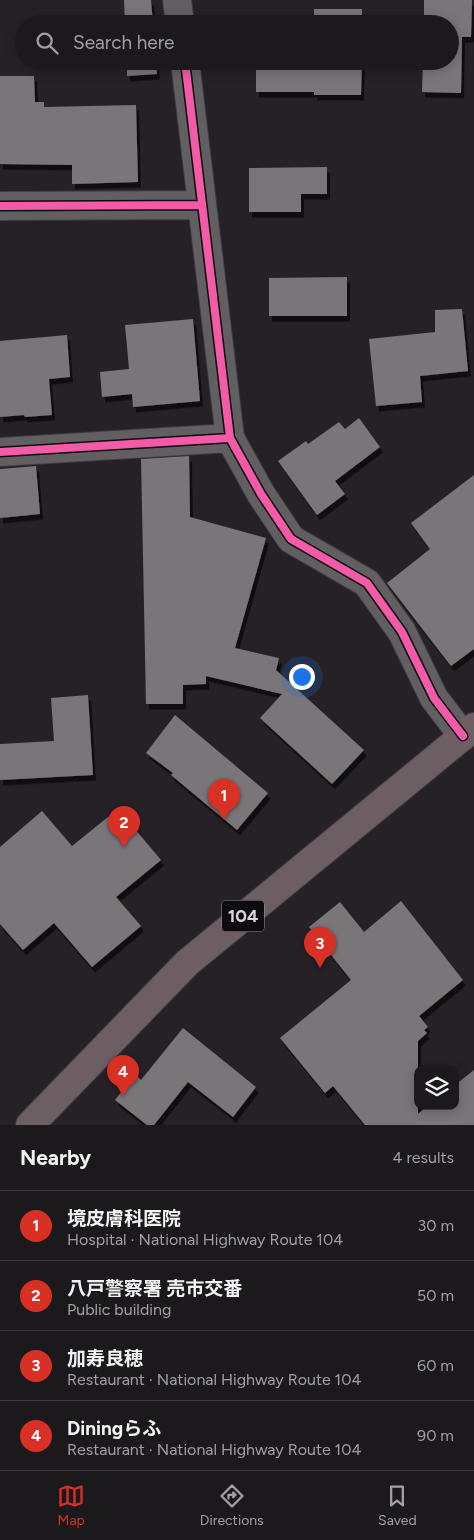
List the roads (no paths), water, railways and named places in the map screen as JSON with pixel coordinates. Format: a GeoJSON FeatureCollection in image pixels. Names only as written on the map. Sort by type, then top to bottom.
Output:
{"type":"FeatureCollection","features":[{"type":"Feature","properties":{"kind":"highway","name":"104"},"geometry":{"type":"LineString","coordinates":[[30,1125],[187,963],[469,731]]}},
{"type":"Feature","properties":{"kind":"street"},"geometry":{"type":"LineString","coordinates":[[177,0],[179,15]]}},
{"type":"Feature","properties":{"kind":"street"},"geometry":{"type":"LineString","coordinates":[[186,70],[230,438],[261,494],[291,539],[367,583],[402,632],[434,698],[469,731]]}},
{"type":"Feature","properties":{"kind":"street"},"geometry":{"type":"LineString","coordinates":[[0,206],[202,205]]}},
{"type":"Feature","properties":{"kind":"street"},"geometry":{"type":"LineString","coordinates":[[0,452],[230,438]]}},
{"type":"Feature","properties":{"kind":"place","name":"境皮膚科医院"},"geometry":{"type":"Point","coordinates":[224,820]}},
{"type":"Feature","properties":{"kind":"place","name":"八戸警察署 売市交番"},"geometry":{"type":"Point","coordinates":[124,847]}},
{"type":"Feature","properties":{"kind":"place","name":"加寿良穂"},"geometry":{"type":"Point","coordinates":[320,968]}},
{"type":"Feature","properties":{"kind":"place","name":"Diningらふ"},"geometry":{"type":"Point","coordinates":[123,1096]}}]}
